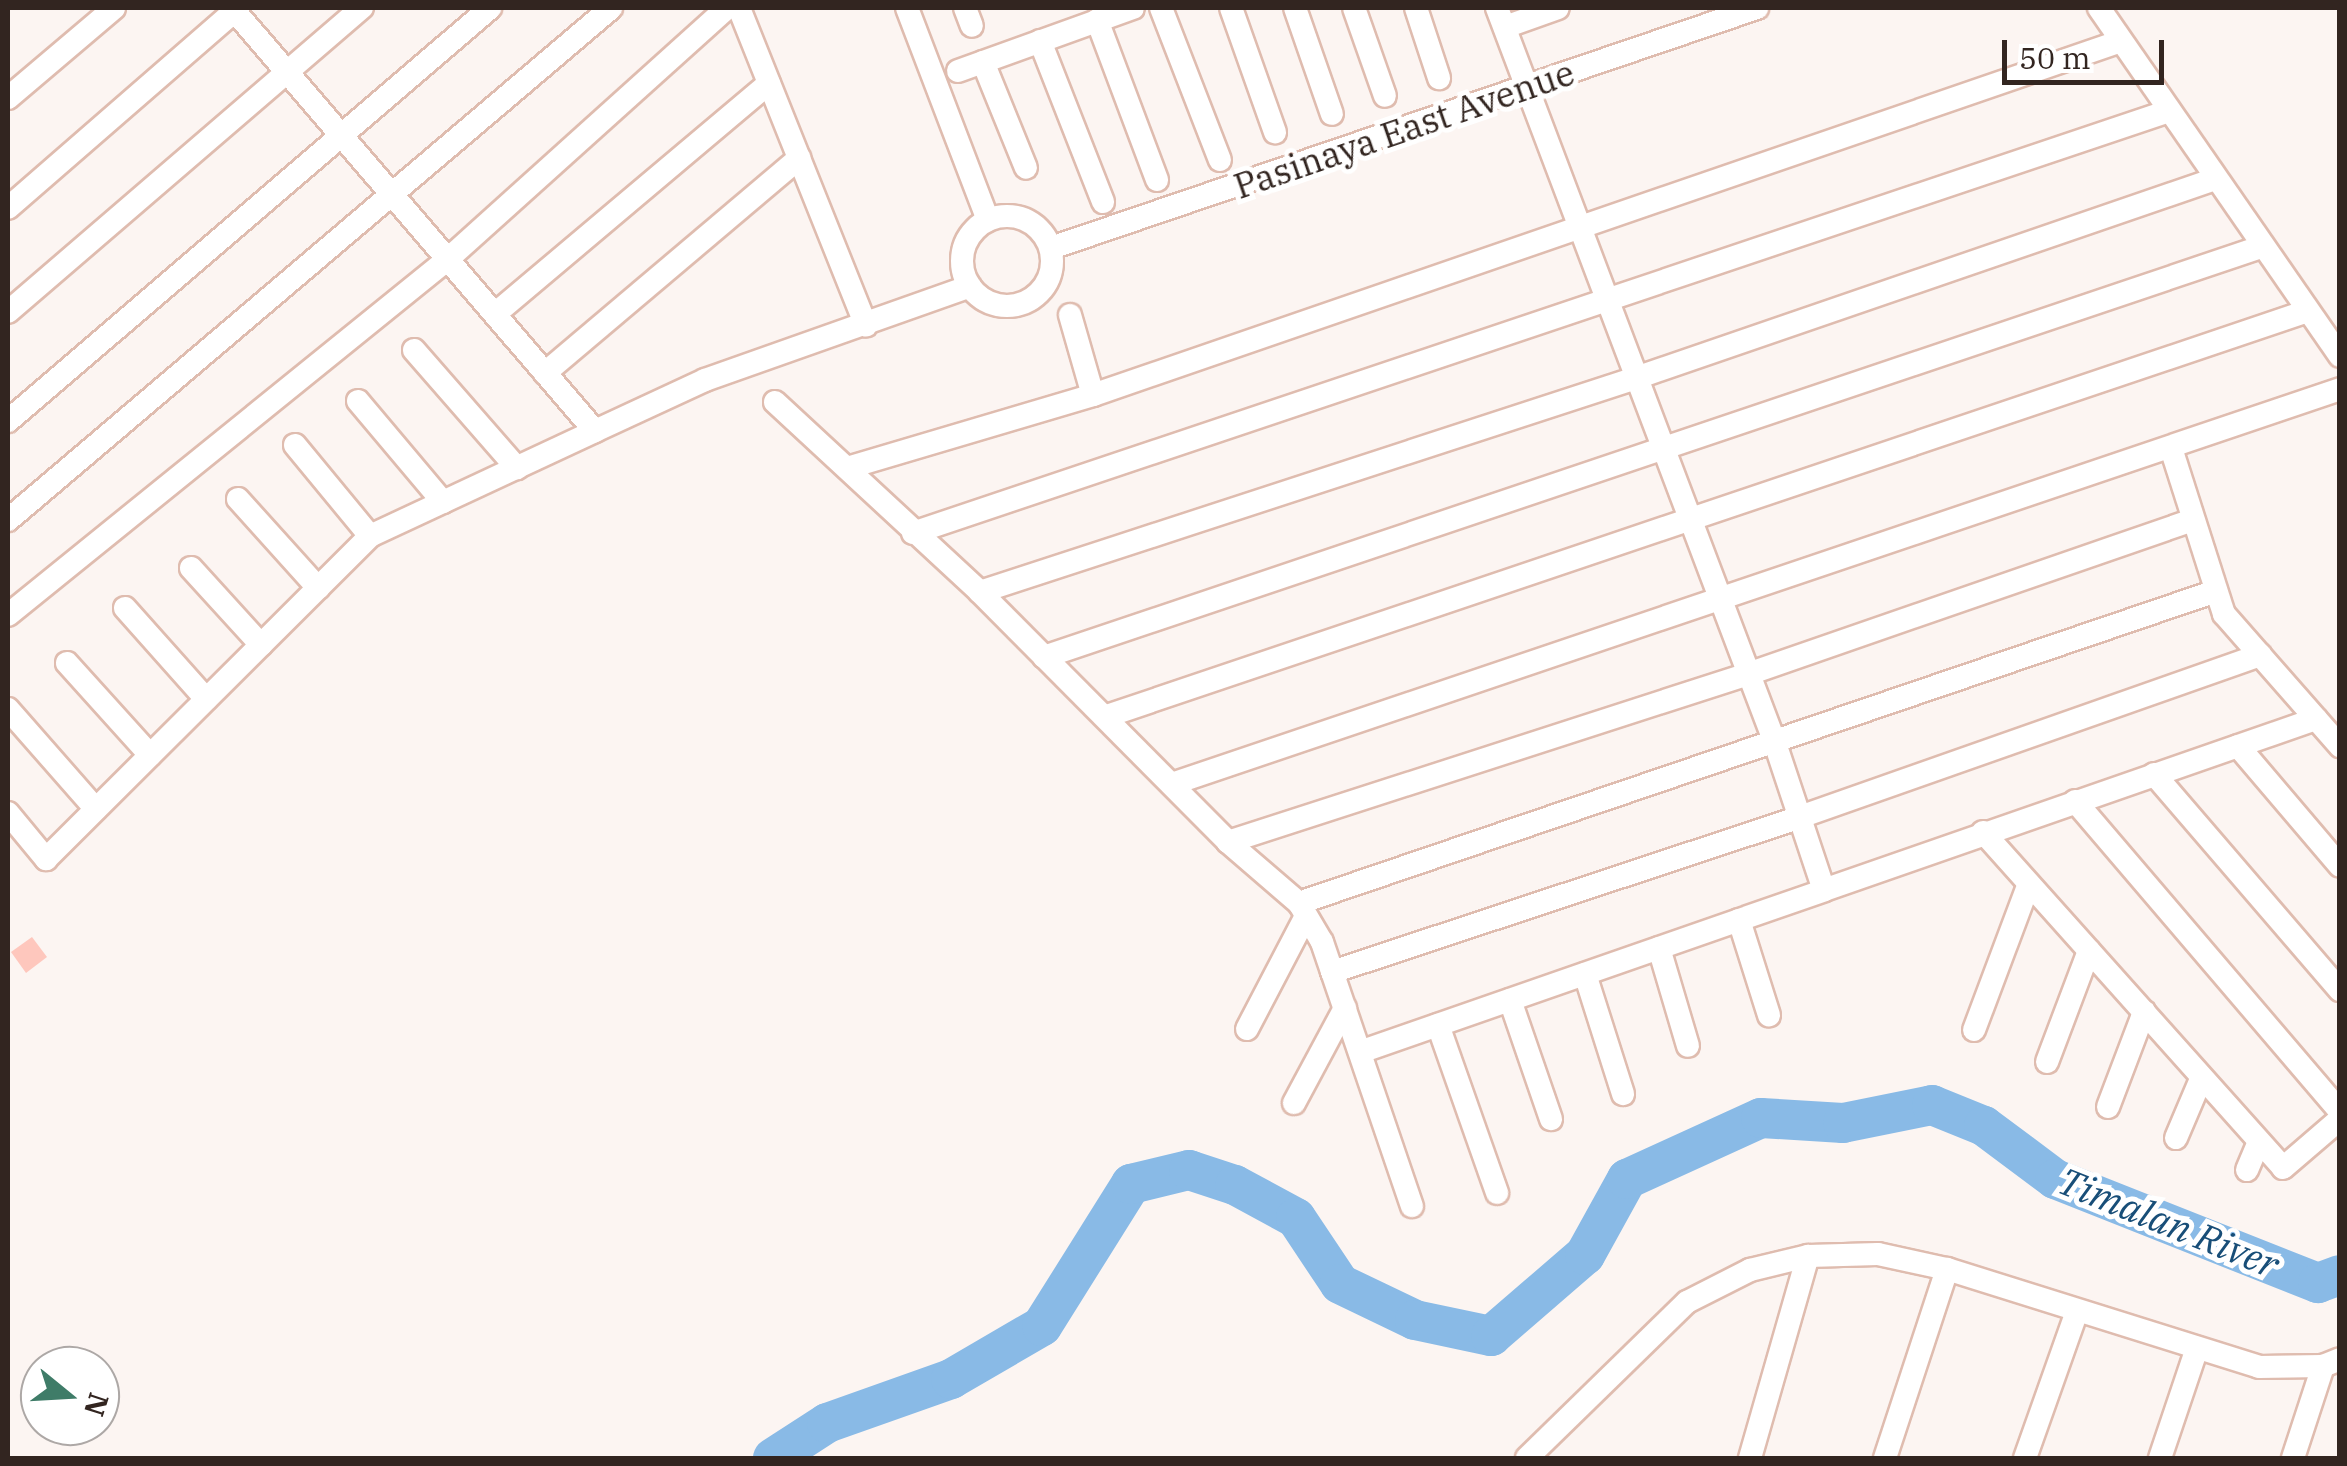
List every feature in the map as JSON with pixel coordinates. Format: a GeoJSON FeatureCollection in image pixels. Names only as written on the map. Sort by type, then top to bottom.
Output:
{"type":"FeatureCollection","features":[{"type":"Feature","properties":{"kind":"street"},"geometry":{"type":"LineString","coordinates":[[8,98],[114,8]]}},
{"type":"Feature","properties":{"kind":"street"},"geometry":{"type":"LineString","coordinates":[[8,208],[234,8],[595,431]]}},
{"type":"Feature","properties":{"kind":"street"},"geometry":{"type":"LineString","coordinates":[[8,312],[362,8]]}},
{"type":"Feature","properties":{"kind":"street"},"geometry":{"type":"LineString","coordinates":[[8,421],[490,8]]}},
{"type":"Feature","properties":{"kind":"street"},"geometry":{"type":"LineString","coordinates":[[8,520],[611,8]]}},
{"type":"Feature","properties":{"kind":"street"},"geometry":{"type":"LineString","coordinates":[[8,615],[448,259],[727,8]]}},
{"type":"Feature","properties":{"kind":"street"},"geometry":{"type":"LineString","coordinates":[[739,8],[866,326]]}},
{"type":"Feature","properties":{"kind":"street"},"geometry":{"type":"LineString","coordinates":[[908,8],[988,220]]}},
{"type":"Feature","properties":{"kind":"street"},"geometry":{"type":"LineString","coordinates":[[958,71],[1133,8]]}},
{"type":"Feature","properties":{"kind":"street"},"geometry":{"type":"LineString","coordinates":[[1161,8],[1220,160]]}},
{"type":"Feature","properties":{"kind":"street"},"geometry":{"type":"LineString","coordinates":[[1232,8],[1276,132]]}},
{"type":"Feature","properties":{"kind":"street"},"geometry":{"type":"LineString","coordinates":[[1295,8],[1332,114]]}},
{"type":"Feature","properties":{"kind":"street"},"geometry":{"type":"LineString","coordinates":[[1354,8],[1385,96]]}},
{"type":"Feature","properties":{"kind":"street"},"geometry":{"type":"LineString","coordinates":[[1416,8],[1439,78]]}},
{"type":"Feature","properties":{"kind":"street"},"geometry":{"type":"LineString","coordinates":[[1558,8],[1501,17],[1775,743],[1824,890]]}},
{"type":"Feature","properties":{"kind":"street","name":"Pasinaya East Avenue"},"geometry":{"type":"LineString","coordinates":[[1050,248],[1757,8]]}},
{"type":"Feature","properties":{"kind":"street"},"geometry":{"type":"LineString","coordinates":[[2098,8],[2305,312],[2340,356]]}},
{"type":"Feature","properties":{"kind":"street"},"geometry":{"type":"LineString","coordinates":[[1097,20],[1157,180]]}},
{"type":"Feature","properties":{"kind":"street"},"geometry":{"type":"LineString","coordinates":[[1040,41],[1103,202]]}},
{"type":"Feature","properties":{"kind":"street"},"geometry":{"type":"LineString","coordinates":[[847,468],[1093,395],[2121,41]]}},
{"type":"Feature","properties":{"kind":"street"},"geometry":{"type":"LineString","coordinates":[[983,62],[1026,168]]}},
{"type":"Feature","properties":{"kind":"street"},"geometry":{"type":"LineString","coordinates":[[494,314],[769,83]]}},
{"type":"Feature","properties":{"kind":"street"},"geometry":{"type":"LineString","coordinates":[[912,533],[2169,111]]}},
{"type":"Feature","properties":{"kind":"street"},"geometry":{"type":"LineString","coordinates":[[545,373],[799,158]]}},
{"type":"Feature","properties":{"kind":"street"},"geometry":{"type":"LineString","coordinates":[[980,592],[1636,378],[2215,179]]}},
{"type":"Feature","properties":{"kind":"street"},"geometry":{"type":"LineString","coordinates":[[1022,218],[1040,230],[1050,248],[1049,277],[1030,300],[997,305],[970,286],[963,253],[972,232],[988,220],[1022,218]]}},
{"type":"Feature","properties":{"kind":"street"},"geometry":{"type":"LineString","coordinates":[[1044,658],[2261,247]]}},
{"type":"Feature","properties":{"kind":"street"},"geometry":{"type":"LineString","coordinates":[[8,813],[46,859],[370,536],[705,380],[970,286]]}},
{"type":"Feature","properties":{"kind":"street"},"geometry":{"type":"LineString","coordinates":[[1107,716],[2305,312]]}},
{"type":"Feature","properties":{"kind":"street"},"geometry":{"type":"LineString","coordinates":[[1070,315],[1093,395]]}},
{"type":"Feature","properties":{"kind":"street"},"geometry":{"type":"LineString","coordinates":[[414,350],[517,468]]}},
{"type":"Feature","properties":{"kind":"street"},"geometry":{"type":"LineString","coordinates":[[1172,784],[1718,596],[2340,389]]}},
{"type":"Feature","properties":{"kind":"street"},"geometry":{"type":"LineString","coordinates":[[358,401],[443,502]]}},
{"type":"Feature","properties":{"kind":"street"},"geometry":{"type":"LineString","coordinates":[[775,402],[980,592],[1228,842],[1302,909],[1332,972],[1412,1206]]}},
{"type":"Feature","properties":{"kind":"street"},"geometry":{"type":"LineString","coordinates":[[295,445],[370,536]]}},
{"type":"Feature","properties":{"kind":"street"},"geometry":{"type":"LineString","coordinates":[[2171,448],[2224,614],[2340,746]]}},
{"type":"Feature","properties":{"kind":"street"},"geometry":{"type":"LineString","coordinates":[[238,499],[318,588]]}},
{"type":"Feature","properties":{"kind":"street"},"geometry":{"type":"LineString","coordinates":[[1228,842],[1748,674],[2194,520]]}},
{"type":"Feature","properties":{"kind":"street"},"geometry":{"type":"LineString","coordinates":[[191,568],[261,644]]}},
{"type":"Feature","properties":{"kind":"street"},"geometry":{"type":"LineString","coordinates":[[1247,1029],[1302,909],[2216,591]]}},
{"type":"Feature","properties":{"kind":"street"},"geometry":{"type":"LineString","coordinates":[[125,608],[206,700]]}},
{"type":"Feature","properties":{"kind":"street"},"geometry":{"type":"LineString","coordinates":[[1332,972],[1800,817],[2260,655]]}},
{"type":"Feature","properties":{"kind":"street"},"geometry":{"type":"LineString","coordinates":[[67,663],[150,756]]}},
{"type":"Feature","properties":{"kind":"street"},"geometry":{"type":"LineString","coordinates":[[8,708],[96,809]]}},
{"type":"Feature","properties":{"kind":"street"},"geometry":{"type":"LineString","coordinates":[[1360,1052],[2316,719]]}},
{"type":"Feature","properties":{"kind":"street"},"geometry":{"type":"LineString","coordinates":[[2238,746],[2340,866]]}},
{"type":"Feature","properties":{"kind":"street"},"geometry":{"type":"LineString","coordinates":[[2154,774],[2340,990]]}},
{"type":"Feature","properties":{"kind":"street"},"geometry":{"type":"LineString","coordinates":[[2075,801],[2340,1111]]}},
{"type":"Feature","properties":{"kind":"street"},"geometry":{"type":"LineString","coordinates":[[1983,832],[2284,1168],[2340,1119]]}},
{"type":"Feature","properties":{"kind":"street"},"geometry":{"type":"LineString","coordinates":[[1974,1030],[2029,884]]}},
{"type":"Feature","properties":{"kind":"street"},"geometry":{"type":"LineString","coordinates":[[1739,920],[1769,1016]]}},
{"type":"Feature","properties":{"kind":"street"},"geometry":{"type":"LineString","coordinates":[[1659,948],[1688,1046]]}},
{"type":"Feature","properties":{"kind":"street"},"geometry":{"type":"LineString","coordinates":[[2047,1062],[2089,950]]}},
{"type":"Feature","properties":{"kind":"street"},"geometry":{"type":"LineString","coordinates":[[1585,974],[1623,1094]]}},
{"type":"Feature","properties":{"kind":"street"},"geometry":{"type":"LineString","coordinates":[[1510,1000],[1550,1120]]}},
{"type":"Feature","properties":{"kind":"street"},"geometry":{"type":"LineString","coordinates":[[1294,1103],[1344,1008]]}},
{"type":"Feature","properties":{"kind":"street"},"geometry":{"type":"LineString","coordinates":[[2108,1107],[2144,1012]]}},
{"type":"Feature","properties":{"kind":"street"},"geometry":{"type":"LineString","coordinates":[[1438,1025],[1497,1194]]}},
{"type":"Feature","properties":{"kind":"street"},"geometry":{"type":"LineString","coordinates":[[2176,1138],[2202,1079]]}},
{"type":"Feature","properties":{"kind":"street"},"geometry":{"type":"LineString","coordinates":[[2246,1170],[2260,1142]]}},
{"type":"Feature","properties":{"kind":"street"},"geometry":{"type":"LineString","coordinates":[[1527,1458],[1688,1302],[1750,1270],[1808,1256],[1878,1254],[1947,1269],[2259,1367],[2331,1362],[2293,1458]]}},
{"type":"Feature","properties":{"kind":"street"},"geometry":{"type":"LineString","coordinates":[[1750,1458],[1808,1256]]}},
{"type":"Feature","properties":{"kind":"street"},"geometry":{"type":"LineString","coordinates":[[1884,1458],[1947,1269]]}},
{"type":"Feature","properties":{"kind":"street"},"geometry":{"type":"LineString","coordinates":[[2025,1458],[2077,1311]]}},
{"type":"Feature","properties":{"kind":"street"},"geometry":{"type":"LineString","coordinates":[[2160,1458],[2197,1348]]}},
{"type":"Feature","properties":{"kind":"building"},"geometry":{"type":"Polygon","coordinates":[[[32,937],[47,957],[26,973],[11,952],[32,937]]]}},
{"type":"Feature","properties":{"kind":"waterway","name":"Timalan River"},"geometry":{"type":"LineString","coordinates":[[773,1458],[827,1423],[951,1379],[1042,1326],[1131,1184],[1189,1170],[1235,1185],[1296,1218],[1340,1284],[1415,1320],[1491,1336],[1585,1255],[1627,1179],[1761,1118],[1843,1123],[1932,1105],[1984,1126],[2055,1179],[2318,1283],[2340,1275]]}}]}
